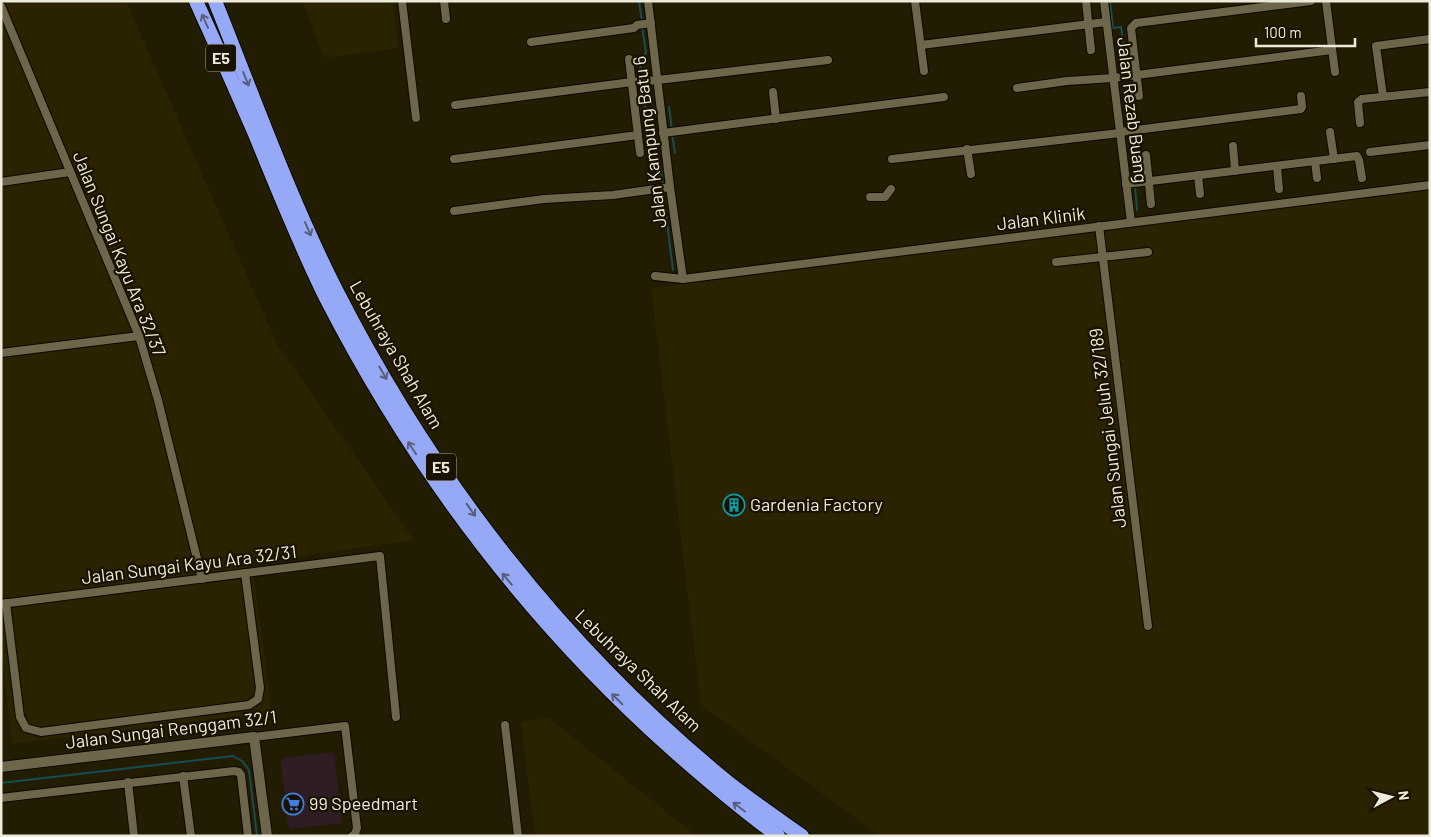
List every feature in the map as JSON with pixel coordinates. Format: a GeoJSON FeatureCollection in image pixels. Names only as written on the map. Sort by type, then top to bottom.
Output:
{"type":"FeatureCollection","features":[{"type":"Feature","properties":{"kind":"highway","name":"Lebuhraya Shah Alam"},"geometry":{"type":"LineString","coordinates":[[196,1],[324,294],[380,396],[412,449],[503,574],[572,653],[632,714],[723,795],[778,836]]}},
{"type":"Feature","properties":{"kind":"highway","name":"Lebuhraya Shah Alam"},"geometry":{"type":"LineString","coordinates":[[215,1],[304,219],[335,288],[397,399],[482,526],[546,606],[641,705],[731,784],[802,836]]}},
{"type":"Feature","properties":{"kind":"street"},"geometry":{"type":"LineString","coordinates":[[402,1],[416,118]]}},
{"type":"Feature","properties":{"kind":"street"},"geometry":{"type":"LineString","coordinates":[[444,1],[446,19]]}},
{"type":"Feature","properties":{"kind":"street","name":"Jalan Kampung Batu 6"},"geometry":{"type":"LineString","coordinates":[[648,1],[658,80],[669,132],[670,187],[683,279]]}},
{"type":"Feature","properties":{"kind":"street"},"geometry":{"type":"LineString","coordinates":[[915,1],[924,71]]}},
{"type":"Feature","properties":{"kind":"street"},"geometry":{"type":"LineString","coordinates":[[1086,1],[1092,50]]}},
{"type":"Feature","properties":{"kind":"street","name":"Jalan Rezab Buang"},"geometry":{"type":"LineString","coordinates":[[1104,1],[1113,78],[1137,183],[1131,222]]}},
{"type":"Feature","properties":{"kind":"street"},"geometry":{"type":"LineString","coordinates":[[1139,96],[1131,28],[1136,23],[1311,1]]}},
{"type":"Feature","properties":{"kind":"street"},"geometry":{"type":"LineString","coordinates":[[1326,1],[1335,72]]}},
{"type":"Feature","properties":{"kind":"street","name":"Jalan Sungai Kayu Ara 32/37"},"geometry":{"type":"LineString","coordinates":[[1,6],[139,336],[158,400],[202,579]]}},
{"type":"Feature","properties":{"kind":"street"},"geometry":{"type":"LineString","coordinates":[[921,45],[1106,22]]}},
{"type":"Feature","properties":{"kind":"street"},"geometry":{"type":"LineString","coordinates":[[531,42],[634,28],[637,25],[651,23]]}},
{"type":"Feature","properties":{"kind":"street"},"geometry":{"type":"LineString","coordinates":[[1384,96],[1376,46],[1430,39]]}},
{"type":"Feature","properties":{"kind":"street"},"geometry":{"type":"LineString","coordinates":[[1017,88],[1067,81],[1113,78],[1332,50]]}},
{"type":"Feature","properties":{"kind":"street"},"geometry":{"type":"LineString","coordinates":[[629,59],[640,153]]}},
{"type":"Feature","properties":{"kind":"street"},"geometry":{"type":"LineString","coordinates":[[454,105],[632,82],[828,60]]}},
{"type":"Feature","properties":{"kind":"street"},"geometry":{"type":"LineString","coordinates":[[774,92],[776,119]]}},
{"type":"Feature","properties":{"kind":"street"},"geometry":{"type":"LineString","coordinates":[[1360,123],[1357,107],[1358,102],[1362,99],[1430,92]]}},
{"type":"Feature","properties":{"kind":"street"},"geometry":{"type":"LineString","coordinates":[[892,159],[1301,110],[1301,96]]}},
{"type":"Feature","properties":{"kind":"street"},"geometry":{"type":"LineString","coordinates":[[669,132],[944,97]]}},
{"type":"Feature","properties":{"kind":"street"},"geometry":{"type":"LineString","coordinates":[[1330,132],[1334,159]]}},
{"type":"Feature","properties":{"kind":"street"},"geometry":{"type":"LineString","coordinates":[[454,159],[638,135]]}},
{"type":"Feature","properties":{"kind":"street"},"geometry":{"type":"LineString","coordinates":[[1370,152],[1430,145]]}},
{"type":"Feature","properties":{"kind":"street"},"geometry":{"type":"LineString","coordinates":[[1233,146],[1235,171]]}},
{"type":"Feature","properties":{"kind":"street"},"geometry":{"type":"LineString","coordinates":[[968,149],[971,174]]}},
{"type":"Feature","properties":{"kind":"street"},"geometry":{"type":"LineString","coordinates":[[1137,183],[1146,154]]}},
{"type":"Feature","properties":{"kind":"street"},"geometry":{"type":"LineString","coordinates":[[1137,183],[1357,156],[1362,178]]}},
{"type":"Feature","properties":{"kind":"street"},"geometry":{"type":"LineString","coordinates":[[1315,161],[1317,178]]}},
{"type":"Feature","properties":{"kind":"street"},"geometry":{"type":"LineString","coordinates":[[1277,166],[1279,189]]}},
{"type":"Feature","properties":{"kind":"street"},"geometry":{"type":"LineString","coordinates":[[1,182],[70,172]]}},
{"type":"Feature","properties":{"kind":"street"},"geometry":{"type":"LineString","coordinates":[[1198,175],[1200,194]]}},
{"type":"Feature","properties":{"kind":"street"},"geometry":{"type":"LineString","coordinates":[[1137,183],[1151,204]]}},
{"type":"Feature","properties":{"kind":"street","name":"Jalan Klinik"},"geometry":{"type":"LineString","coordinates":[[655,276],[683,279],[1430,185]]}},
{"type":"Feature","properties":{"kind":"street"},"geometry":{"type":"LineString","coordinates":[[454,211],[544,199],[613,194],[670,187]]}},
{"type":"Feature","properties":{"kind":"street"},"geometry":{"type":"LineString","coordinates":[[870,196],[885,197],[891,189]]}},
{"type":"Feature","properties":{"kind":"street","name":"Jalan Sungai Jeluh 32/189"},"geometry":{"type":"LineString","coordinates":[[1098,226],[1148,626]]}},
{"type":"Feature","properties":{"kind":"street"},"geometry":{"type":"LineString","coordinates":[[1056,262],[1148,252]]}},
{"type":"Feature","properties":{"kind":"street"},"geometry":{"type":"LineString","coordinates":[[1,354],[139,336]]}},
{"type":"Feature","properties":{"kind":"street","name":"Jalan Sungai Kayu Ara 32/31"},"geometry":{"type":"LineString","coordinates":[[4,603],[380,556],[396,717]]}},
{"type":"Feature","properties":{"kind":"street"},"geometry":{"type":"LineString","coordinates":[[4,603],[20,717],[26,728],[41,732],[249,705],[258,699],[260,688],[245,573]]}},
{"type":"Feature","properties":{"kind":"street"},"geometry":{"type":"LineString","coordinates":[[505,725],[518,836]]}},
{"type":"Feature","properties":{"kind":"street","name":"Jalan Sungai Renggam 32/1"},"geometry":{"type":"LineString","coordinates":[[1,767],[346,726],[357,828],[352,836]]}},
{"type":"Feature","properties":{"kind":"street"},"geometry":{"type":"LineString","coordinates":[[254,736],[267,836]]}},
{"type":"Feature","properties":{"kind":"street"},"geometry":{"type":"LineString","coordinates":[[1,798],[234,770],[241,775],[248,836]]}},
{"type":"Feature","properties":{"kind":"street"},"geometry":{"type":"LineString","coordinates":[[183,776],[191,836]]}},
{"type":"Feature","properties":{"kind":"street"},"geometry":{"type":"LineString","coordinates":[[128,782],[134,836]]}},
{"type":"Feature","properties":{"kind":"shaded area"},"geometry":{"type":"Polygon","coordinates":[[[1,1],[126,1],[277,344],[414,540],[252,563],[272,713],[12,744],[1,647],[1,1]]]}},
{"type":"Feature","properties":{"kind":"shaded area"},"geometry":{"type":"Polygon","coordinates":[[[302,1],[393,1],[398,48],[324,58],[302,1]]]}},
{"type":"Feature","properties":{"kind":"shaded area"},"geometry":{"type":"Polygon","coordinates":[[[1430,189],[1430,836],[880,836],[701,705],[651,288],[1430,189]]]}},
{"type":"Feature","properties":{"kind":"shaded area"},"geometry":{"type":"Polygon","coordinates":[[[549,718],[697,836],[535,836],[521,722],[549,718]]]}},
{"type":"Feature","properties":{"kind":"shaded area"},"geometry":{"type":"Polygon","coordinates":[[[334,752],[342,823],[290,829],[281,764],[283,758],[334,752]]]}},
{"type":"Feature","properties":{"kind":"waterway"},"geometry":{"type":"LineString","coordinates":[[638,1],[642,21]]}},
{"type":"Feature","properties":{"kind":"waterway"},"geometry":{"type":"LineString","coordinates":[[1110,1],[1113,28],[1121,27],[1127,70]]}},
{"type":"Feature","properties":{"kind":"waterway"},"geometry":{"type":"LineString","coordinates":[[641,73],[640,60],[646,53],[642,26]]}},
{"type":"Feature","properties":{"kind":"waterway"},"geometry":{"type":"LineString","coordinates":[[1128,85],[1130,128]]}},
{"type":"Feature","properties":{"kind":"waterway"},"geometry":{"type":"LineString","coordinates":[[643,90],[651,163],[660,163],[663,186]]}},
{"type":"Feature","properties":{"kind":"waterway"},"geometry":{"type":"LineString","coordinates":[[669,107],[672,130]]}},
{"type":"Feature","properties":{"kind":"waterway"},"geometry":{"type":"LineString","coordinates":[[1130,133],[1134,180]]}},
{"type":"Feature","properties":{"kind":"waterway"},"geometry":{"type":"LineString","coordinates":[[672,134],[675,153]]}},
{"type":"Feature","properties":{"kind":"waterway"},"geometry":{"type":"LineString","coordinates":[[1135,185],[1137,210]]}},
{"type":"Feature","properties":{"kind":"waterway"},"geometry":{"type":"LineString","coordinates":[[663,191],[673,270]]}},
{"type":"Feature","properties":{"kind":"waterway"},"geometry":{"type":"LineString","coordinates":[[1,783],[233,756],[242,761],[249,770],[257,836]]}},
{"type":"Feature","properties":{"kind":"place","name":"Gardenia Factory"},"geometry":{"type":"Point","coordinates":[734,505]}},
{"type":"Feature","properties":{"kind":"place","name":"99 Speedmart"},"geometry":{"type":"Point","coordinates":[293,804]}}]}
